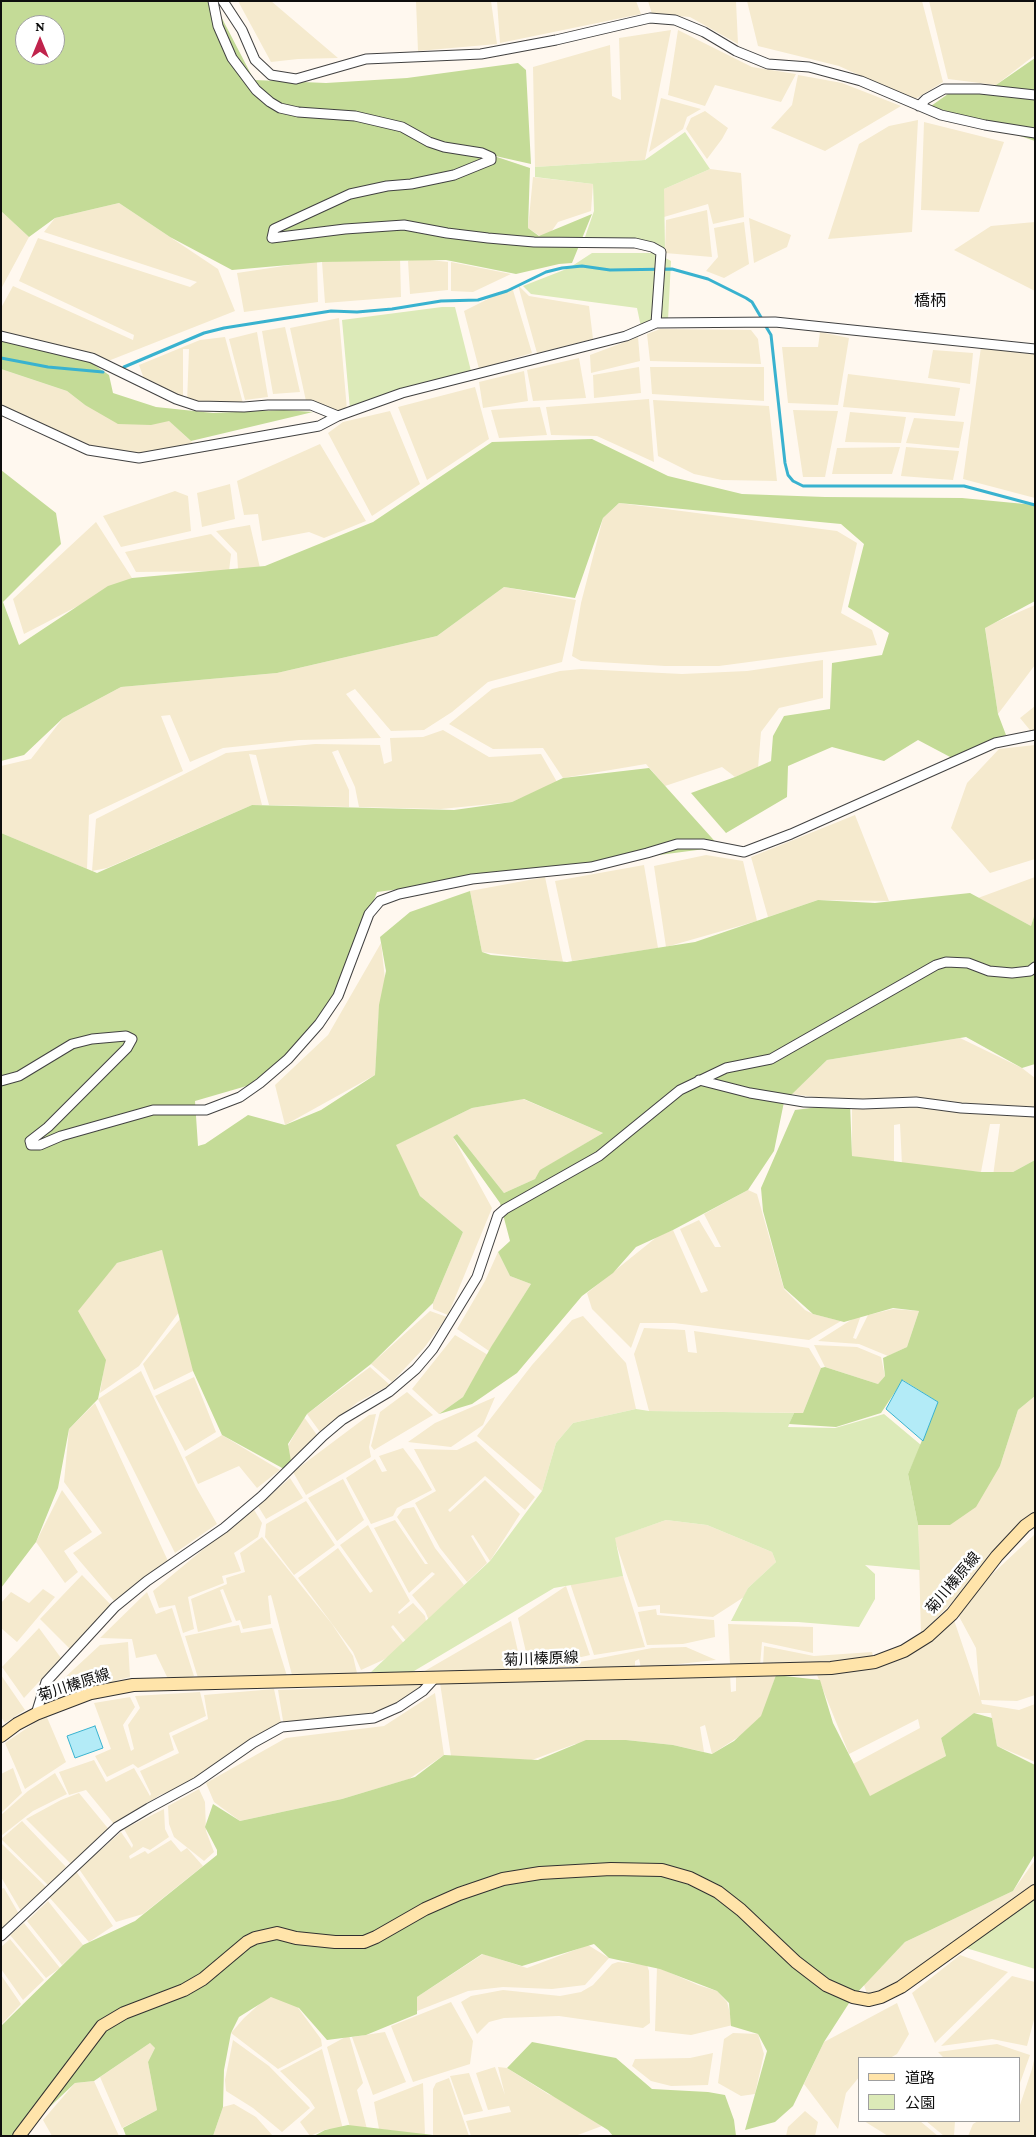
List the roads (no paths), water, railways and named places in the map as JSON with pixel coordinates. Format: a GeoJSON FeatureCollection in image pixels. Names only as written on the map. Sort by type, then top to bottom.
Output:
{"type":"FeatureCollection","features":[{"type":"Feature","properties":{"kind":"street"},"geometry":{"type":"LineString","coordinates":[[212,1],[218,26],[232,58],[256,90],[280,108],[298,112],[355,116],[402,127],[429,142],[444,147],[482,153],[491,157],[491,160],[454,175],[350,194],[274,230],[272,238],[345,229],[404,225],[447,234],[534,242],[635,243],[652,247],[661,252],[656,324]]}},
{"type":"Feature","properties":{"kind":"street"},"geometry":{"type":"LineString","coordinates":[[223,1],[242,30],[255,60],[271,74],[296,79],[366,60],[481,54],[556,40],[650,18],[675,20],[768,64],[809,67],[862,81],[941,115],[1035,133]]}},
{"type":"Feature","properties":{"kind":"street"},"geometry":{"type":"LineString","coordinates":[[919,106],[926,99],[944,89],[980,89],[1035,96]]}},
{"type":"Feature","properties":{"kind":"street"},"geometry":{"type":"LineString","coordinates":[[1,410],[88,450],[139,458],[319,426],[338,416],[402,393],[626,336],[656,324],[772,322],[1035,348]]}},
{"type":"Feature","properties":{"kind":"street"},"geometry":{"type":"LineString","coordinates":[[1,336],[92,358],[176,399],[197,406],[311,405],[338,416]]}},
{"type":"Feature","properties":{"kind":"street"},"geometry":{"type":"LineString","coordinates":[[1,1081],[19,1076],[72,1044],[92,1039],[126,1036],[132,1039],[127,1048],[48,1127],[30,1141],[31,1145],[40,1145],[61,1136],[153,1110],[206,1110],[240,1097],[260,1083],[288,1058],[319,1024],[338,996],[369,914],[380,901],[399,894],[472,879],[591,867],[676,844],[703,844],[744,852],[791,834],[995,743],[1035,735]]}},
{"type":"Feature","properties":{"kind":"street"},"geometry":{"type":"LineString","coordinates":[[36,1714],[46,1682],[115,1608],[147,1581],[224,1528],[262,1496],[342,1420],[389,1392],[416,1369],[433,1349],[477,1277],[498,1215],[506,1209],[599,1156],[680,1090],[726,1068],[771,1059],[936,965],[946,962],[968,963],[989,971],[1012,973],[1030,971],[1035,967]]}},
{"type":"Feature","properties":{"kind":"street"},"geometry":{"type":"LineString","coordinates":[[699,1080],[750,1093],[804,1102],[863,1104],[916,1102],[962,1108],[1035,1112]]}},
{"type":"Feature","properties":{"kind":"street","name":"菊川榛原線"},"geometry":{"type":"LineString","coordinates":[[1,1736],[17,1724],[36,1714],[91,1694],[134,1685],[831,1668],[875,1662],[904,1651],[928,1636],[952,1614],[1008,1544],[1025,1526],[1035,1519]]}},
{"type":"Feature","properties":{"kind":"street"},"geometry":{"type":"LineString","coordinates":[[1,1936],[117,1827],[197,1782],[253,1743],[282,1727],[374,1718],[399,1707],[415,1697],[434,1679]]}},
{"type":"Feature","properties":{"kind":"street"},"geometry":{"type":"LineString","coordinates":[[19,2136],[102,2026],[124,2014],[184,1990],[203,1979],[247,1942],[255,1938],[277,1933],[296,1938],[336,1942],[364,1942],[425,1909],[459,1894],[503,1879],[540,1873],[602,1869],[662,1870],[690,1878],[718,1892],[741,1910],[796,1962],[826,1985],[853,1997],[869,2000],[881,1997],[901,1987],[1035,1891]]}},
{"type":"Feature","properties":{"kind":"water"},"geometry":{"type":"Polygon","coordinates":[[[902,1380],[938,1402],[923,1441],[886,1409],[902,1380]]]}},
{"type":"Feature","properties":{"kind":"water"},"geometry":{"type":"Polygon","coordinates":[[[95,1726],[103,1748],[75,1758],[67,1736],[95,1726]]]}},
{"type":"Feature","properties":{"kind":"waterway"},"geometry":{"type":"LineString","coordinates":[[124,367],[204,333],[224,328],[331,311],[357,312],[392,309],[441,301],[478,300],[507,291],[546,272],[582,266],[610,270],[672,269],[708,279],[752,302],[762,319]]}},
{"type":"Feature","properties":{"kind":"waterway"},"geometry":{"type":"LineString","coordinates":[[765,325],[771,335],[785,463],[788,475],[793,481],[803,486],[964,486],[1035,505]]}},
{"type":"Feature","properties":{"kind":"waterway"},"geometry":{"type":"LineString","coordinates":[[1,358],[48,367],[103,372]]}},
{"type":"Feature","properties":{"kind":"district","name":"橋柄"},"geometry":{"type":"Point","coordinates":[930,301]}}]}
